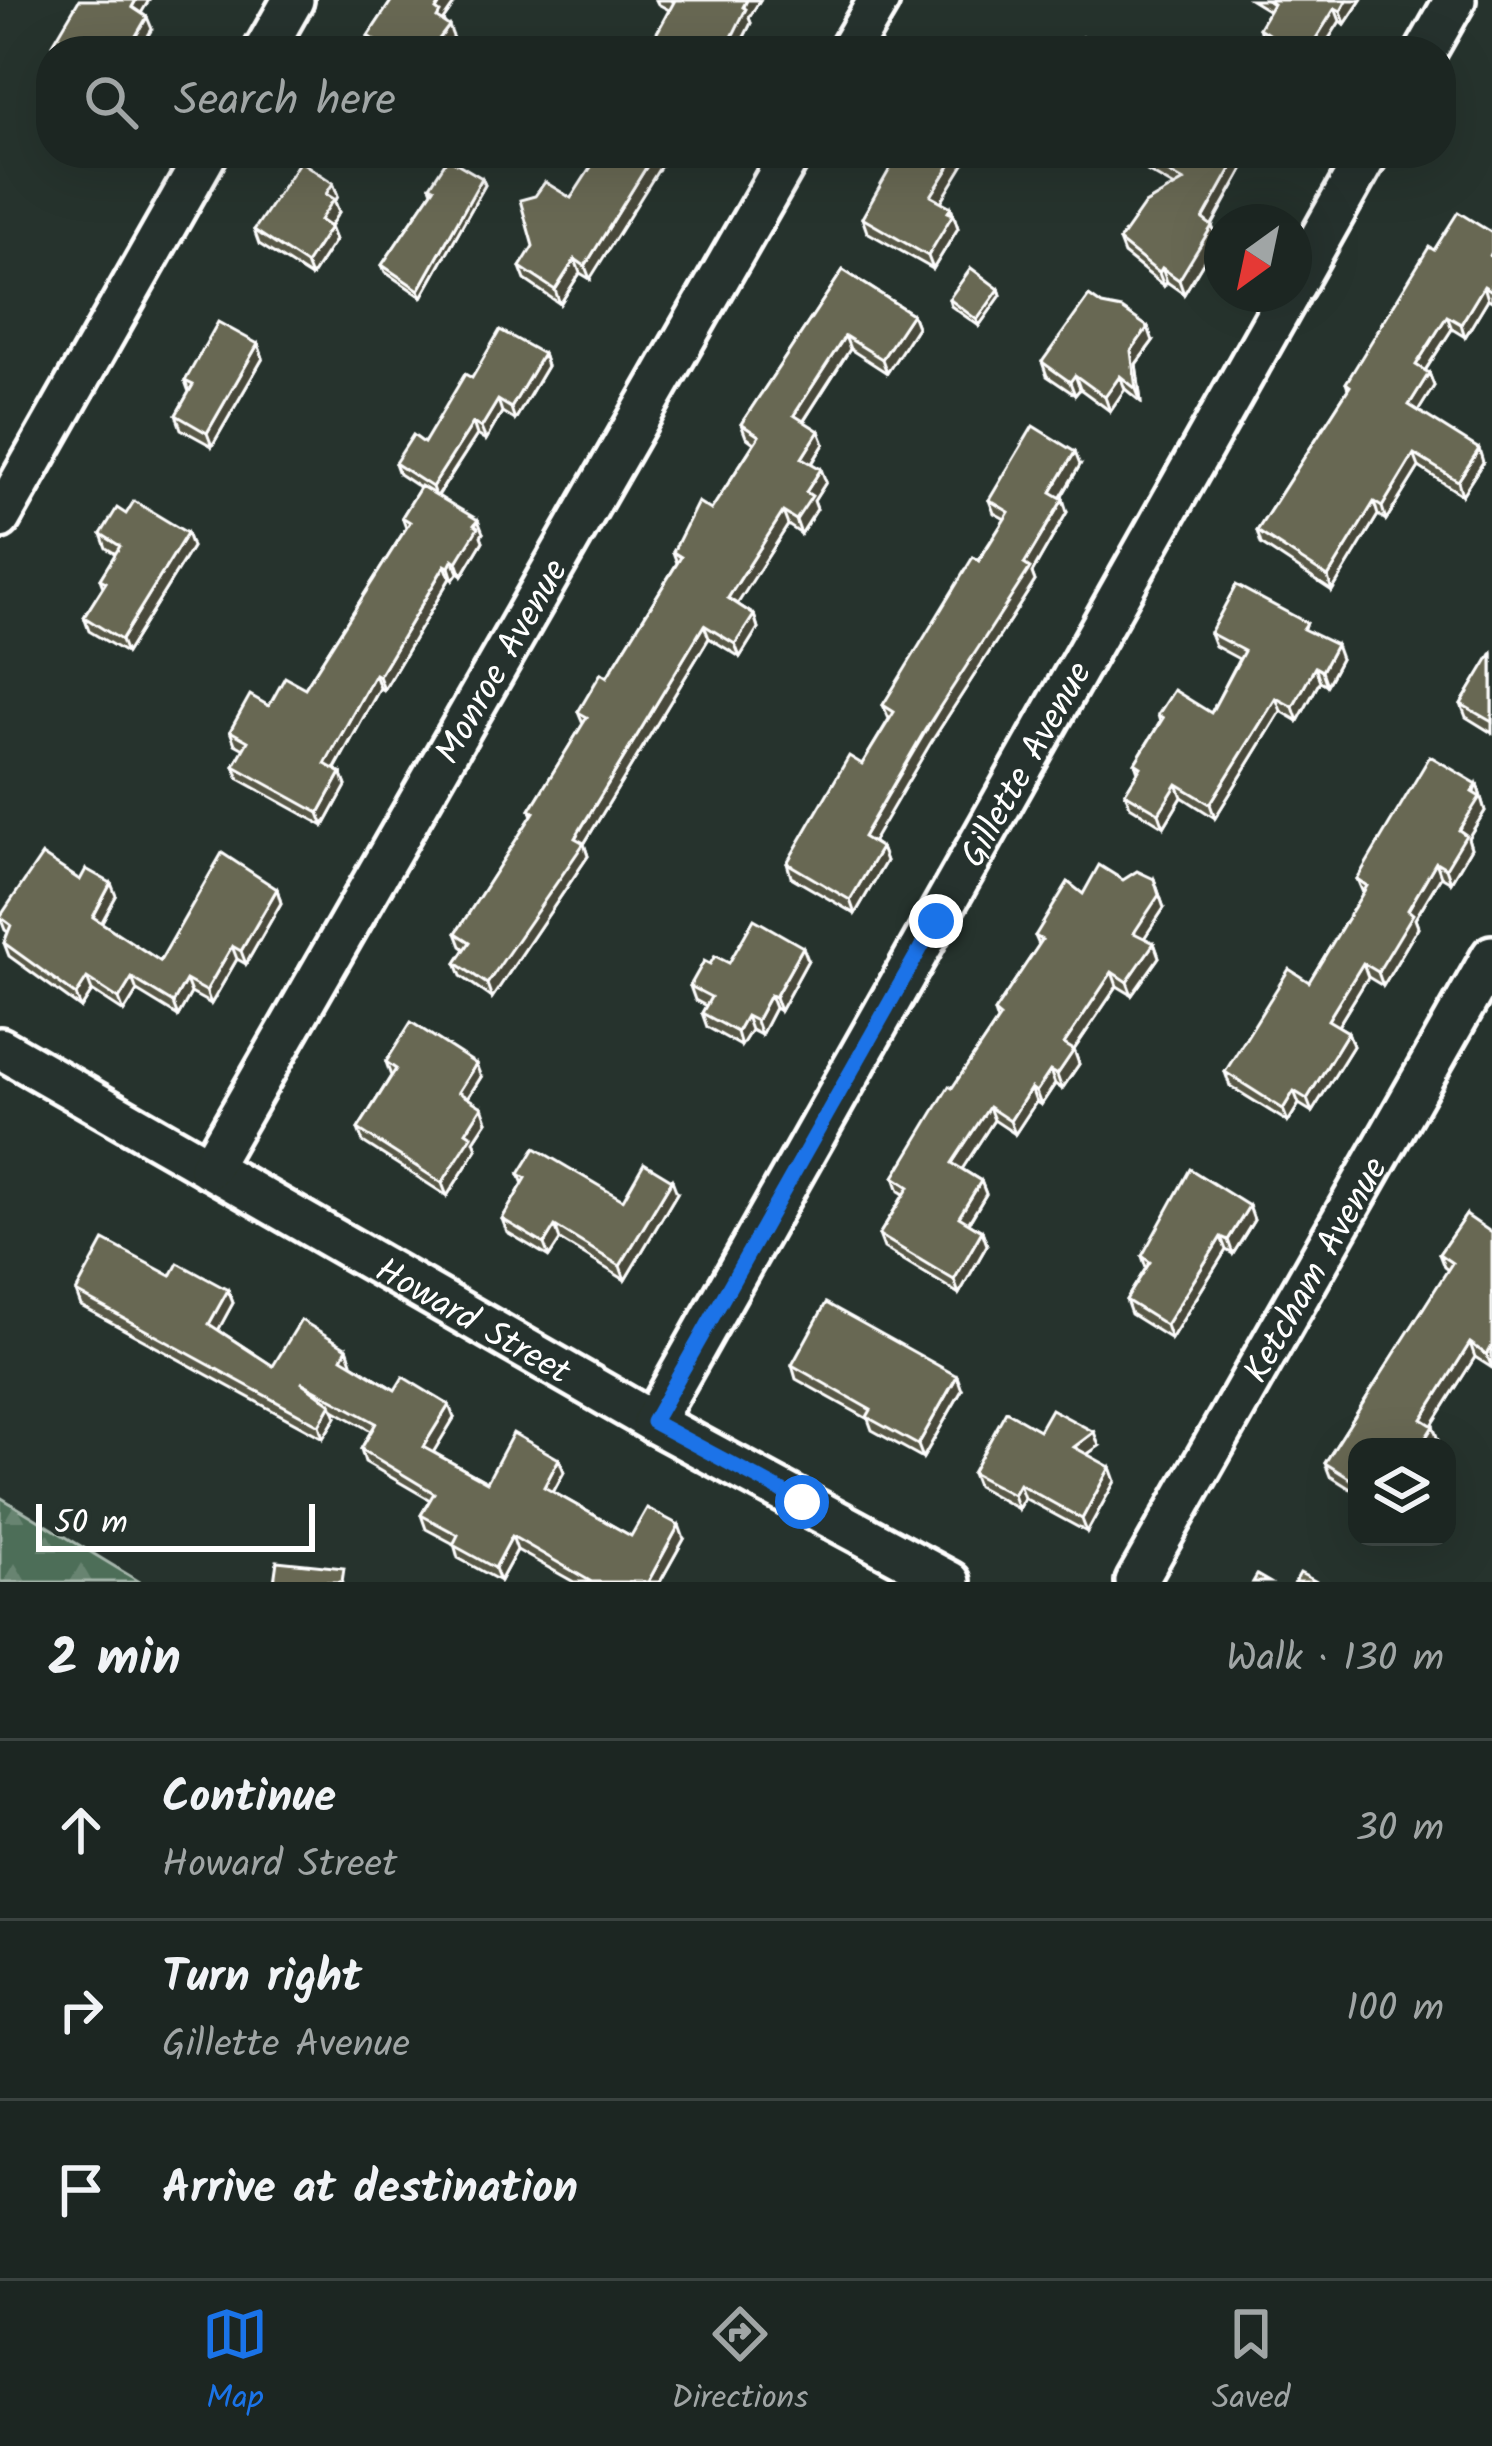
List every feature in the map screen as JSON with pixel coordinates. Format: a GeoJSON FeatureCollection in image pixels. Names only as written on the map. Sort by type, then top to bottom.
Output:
{"type":"FeatureCollection","features":[{"type":"Feature","properties":{"kind":"street"},"geometry":{"type":"LineString","coordinates":[[273,36],[293,0]]}},
{"type":"Feature","properties":{"kind":"street"},"geometry":{"type":"LineString","coordinates":[[859,36],[879,0]]}},
{"type":"Feature","properties":{"kind":"street"},"geometry":{"type":"LineString","coordinates":[[1435,36],[1455,0]]}},
{"type":"Feature","properties":{"kind":"street"},"geometry":{"type":"LineString","coordinates":[[0,518],[198,168]]}},
{"type":"Feature","properties":{"kind":"street","name":"Monroe Avenue"},"geometry":{"type":"LineString","coordinates":[[209,1168],[782,168]]}},
{"type":"Feature","properties":{"kind":"street"},"geometry":{"type":"LineString","coordinates":[[1312,253],[1360,168]]}},
{"type":"Feature","properties":{"kind":"street","name":"Gillette Avenue"},"geometry":{"type":"LineString","coordinates":[[653,1422],[1279,312]]}},
{"type":"Feature","properties":{"kind":"street","name":"Ketcham Avenue"},"geometry":{"type":"LineString","coordinates":[[1136,1582],[1492,956]]}},
{"type":"Feature","properties":{"kind":"street","name":"Howard Street"},"geometry":{"type":"LineString","coordinates":[[0,1048],[653,1422],[950,1582]]}},
{"type":"Feature","properties":{"kind":"green space"},"geometry":{"type":"Polygon","coordinates":[[[0,1497],[140,1582],[0,1582],[0,1497]]]}},
{"type":"Feature","properties":{"kind":"building"},"geometry":{"type":"Polygon","coordinates":[[[79,0],[136,0],[132,7],[147,17],[136,36],[58,36],[79,0]]]}},
{"type":"Feature","properties":{"kind":"building"},"geometry":{"type":"Polygon","coordinates":[[[392,0],[442,0],[437,18],[449,26],[441,36],[368,36],[392,0]]]}},
{"type":"Feature","properties":{"kind":"building"},"geometry":{"type":"Polygon","coordinates":[[[670,0],[747,0],[732,36],[655,36],[674,2],[670,0]]]}},
{"type":"Feature","properties":{"kind":"building"},"geometry":{"type":"Polygon","coordinates":[[[1267,0],[1347,0],[1341,11],[1335,8],[1317,36],[1272,36],[1259,28],[1273,4],[1267,0]]]}},
{"type":"Feature","properties":{"kind":"building"},"geometry":{"type":"Polygon","coordinates":[[[295,168],[310,168],[333,183],[326,194],[334,199],[320,220],[330,227],[306,264],[254,230],[295,168]]]}},
{"type":"Feature","properties":{"kind":"building"},"geometry":{"type":"Polygon","coordinates":[[[442,168],[465,168],[482,178],[419,290],[382,265],[434,188],[430,186],[442,168]]]}},
{"type":"Feature","properties":{"kind":"building"},"geometry":{"type":"Polygon","coordinates":[[[590,168],[646,168],[585,266],[575,259],[555,290],[520,267],[533,246],[520,200],[535,196],[545,182],[571,198],[590,168]]]}},
{"type":"Feature","properties":{"kind":"building"},"geometry":{"type":"Polygon","coordinates":[[[890,168],[949,168],[931,196],[951,207],[948,212],[953,214],[928,256],[862,218],[890,168]]]}},
{"type":"Feature","properties":{"kind":"building"},"geometry":{"type":"Polygon","coordinates":[[[1160,168],[1232,168],[1211,204],[1204,204],[1204,239],[1179,280],[1162,268],[1159,273],[1119,241],[1145,204],[1184,181],[1160,168]]]}},
{"type":"Feature","properties":{"kind":"building"},"geometry":{"type":"Polygon","coordinates":[[[1458,212],[1492,233],[1492,291],[1484,286],[1461,324],[1447,316],[1416,365],[1429,373],[1409,405],[1479,449],[1458,481],[1414,454],[1382,507],[1374,502],[1328,577],[1257,531],[1350,386],[1346,383],[1429,247],[1434,250],[1458,212]]]}},
{"type":"Feature","properties":{"kind":"building"},"geometry":{"type":"Polygon","coordinates":[[[971,268],[999,289],[977,320],[949,299],[971,268]]]}},
{"type":"Feature","properties":{"kind":"building"},"geometry":{"type":"Polygon","coordinates":[[[843,270],[912,314],[882,359],[845,336],[794,415],[819,431],[802,458],[821,469],[806,492],[812,496],[796,520],[783,512],[728,598],[754,615],[735,644],[704,625],[575,838],[584,843],[487,984],[456,963],[470,942],[456,933],[534,812],[530,810],[587,717],[578,712],[601,673],[607,677],[681,557],[673,552],[698,502],[711,510],[759,436],[741,424],[843,270]]]}},
{"type":"Feature","properties":{"kind":"building"},"geometry":{"type":"Polygon","coordinates":[[[1089,296],[1102,305],[1122,309],[1148,327],[1131,351],[1136,389],[1120,376],[1105,397],[1075,375],[1070,382],[1042,362],[1089,296]]]}},
{"type":"Feature","properties":{"kind":"building"},"geometry":{"type":"Polygon","coordinates":[[[218,322],[258,344],[207,433],[176,415],[193,385],[185,381],[218,322]]]}},
{"type":"Feature","properties":{"kind":"building"},"geometry":{"type":"Polygon","coordinates":[[[500,330],[543,354],[511,408],[498,400],[481,428],[473,423],[432,487],[395,463],[413,435],[424,443],[465,374],[472,378],[500,330]]]}},
{"type":"Feature","properties":{"kind":"building"},"geometry":{"type":"Polygon","coordinates":[[[1033,426],[1075,452],[1051,492],[1063,499],[1024,564],[1030,568],[925,730],[863,837],[881,848],[850,900],[787,863],[849,756],[862,764],[894,712],[883,705],[973,557],[979,561],[1009,512],[989,500],[1033,426]]]}},
{"type":"Feature","properties":{"kind":"building"},"geometry":{"type":"Polygon","coordinates":[[[421,486],[478,520],[474,525],[478,528],[457,562],[453,559],[449,567],[445,565],[379,676],[375,674],[325,764],[341,773],[319,813],[234,766],[248,741],[230,731],[250,695],[269,706],[285,677],[305,688],[410,522],[402,517],[421,486]]]}},
{"type":"Feature","properties":{"kind":"building"},"geometry":{"type":"Polygon","coordinates":[[[134,501],[187,533],[121,640],[84,617],[106,582],[100,579],[120,546],[101,534],[117,508],[126,514],[134,501]]]}},
{"type":"Feature","properties":{"kind":"building"},"geometry":{"type":"Polygon","coordinates":[[[1236,585],[1307,623],[1303,629],[1336,645],[1322,671],[1315,667],[1293,707],[1276,698],[1210,804],[1177,784],[1159,813],[1125,793],[1141,767],[1135,763],[1174,690],[1211,713],[1244,651],[1210,633],[1236,585]]]}},
{"type":"Feature","properties":{"kind":"building"},"geometry":{"type":"Polygon","coordinates":[[[1492,654],[1492,722],[1461,704],[1492,654]]]}},
{"type":"Feature","properties":{"kind":"building"},"geometry":{"type":"Polygon","coordinates":[[[1430,756],[1477,784],[1472,792],[1480,797],[1459,830],[1466,835],[1446,868],[1436,862],[1408,910],[1413,914],[1378,972],[1363,963],[1328,1020],[1348,1032],[1307,1099],[1294,1091],[1283,1109],[1225,1072],[1289,969],[1309,982],[1367,886],[1357,879],[1430,756]]]}},
{"type":"Feature","properties":{"kind":"building"},"geometry":{"type":"Polygon","coordinates":[[[222,853],[277,889],[241,951],[232,946],[206,991],[186,980],[173,1003],[132,978],[119,999],[87,978],[76,995],[4,943],[11,925],[0,917],[42,855],[80,880],[86,869],[111,883],[93,917],[160,961],[222,853]]]}},
{"type":"Feature","properties":{"kind":"building"},"geometry":{"type":"Polygon","coordinates":[[[1099,865],[1123,880],[1137,871],[1154,879],[1159,895],[1134,933],[1154,943],[1127,982],[1112,972],[1064,1044],[1074,1050],[1057,1075],[1050,1071],[1036,1092],[1031,1088],[1010,1121],[989,1107],[952,1163],[981,1181],[959,1217],[982,1231],[954,1280],[879,1235],[909,1187],[894,1177],[949,1086],[952,1088],[1000,1017],[994,1012],[1042,940],[1035,936],[1068,882],[1083,894],[1099,865]]]}},
{"type":"Feature","properties":{"kind":"building"},"geometry":{"type":"Polygon","coordinates":[[[754,919],[803,947],[775,997],[770,995],[756,1021],[746,1016],[737,1032],[702,1013],[711,997],[690,986],[704,961],[710,964],[715,956],[729,963],[754,919]]]}},
{"type":"Feature","properties":{"kind":"building"},"geometry":{"type":"Polygon","coordinates":[[[411,1022],[476,1064],[458,1092],[482,1107],[466,1132],[472,1136],[442,1183],[358,1129],[396,1069],[386,1062],[411,1022]]]}},
{"type":"Feature","properties":{"kind":"building"},"geometry":{"type":"Polygon","coordinates":[[[535,1148],[623,1200],[644,1163],[672,1180],[620,1266],[555,1226],[544,1244],[502,1219],[526,1178],[519,1174],[535,1148]]]}},
{"type":"Feature","properties":{"kind":"building"},"geometry":{"type":"Polygon","coordinates":[[[1190,1169],[1249,1206],[1228,1240],[1221,1237],[1166,1325],[1126,1300],[1150,1262],[1142,1256],[1190,1169]]]}},
{"type":"Feature","properties":{"kind":"building"},"geometry":{"type":"Polygon","coordinates":[[[1466,1215],[1492,1233],[1492,1346],[1487,1355],[1470,1343],[1422,1419],[1433,1426],[1426,1438],[1348,1438],[1348,1477],[1325,1463],[1452,1263],[1439,1254],[1466,1215]]]}},
{"type":"Feature","properties":{"kind":"building"},"geometry":{"type":"Polygon","coordinates":[[[104,1240],[171,1276],[178,1263],[228,1290],[209,1324],[273,1366],[301,1320],[347,1348],[342,1358],[395,1390],[403,1377],[449,1405],[423,1447],[487,1482],[513,1433],[559,1459],[544,1487],[631,1536],[647,1508],[679,1525],[648,1582],[589,1582],[512,1536],[495,1568],[453,1545],[458,1535],[421,1515],[434,1493],[361,1449],[376,1423],[301,1382],[331,1404],[319,1425],[76,1292],[104,1240]]]}},
{"type":"Feature","properties":{"kind":"building"},"geometry":{"type":"Polygon","coordinates":[[[826,1303],[957,1376],[918,1445],[867,1417],[871,1410],[792,1365],[826,1303]]]}},
{"type":"Feature","properties":{"kind":"building"},"geometry":{"type":"Polygon","coordinates":[[[1051,1409],[1094,1432],[1074,1447],[1110,1467],[1082,1519],[1019,1484],[1013,1495],[972,1473],[1006,1411],[1039,1430],[1051,1409]]]}},
{"type":"Feature","properties":{"kind":"building"},"geometry":{"type":"Polygon","coordinates":[[[277,1561],[344,1568],[342,1582],[274,1582],[277,1561]]]}},
{"type":"Feature","properties":{"kind":"building"},"geometry":{"type":"Polygon","coordinates":[[[1300,1573],[1317,1582],[1295,1582],[1300,1573]]]}},
{"type":"Feature","properties":{"kind":"route"},"geometry":{"type":"LineString","coordinates":[[802,1502],[653,1422],[936,921]]}}]}
